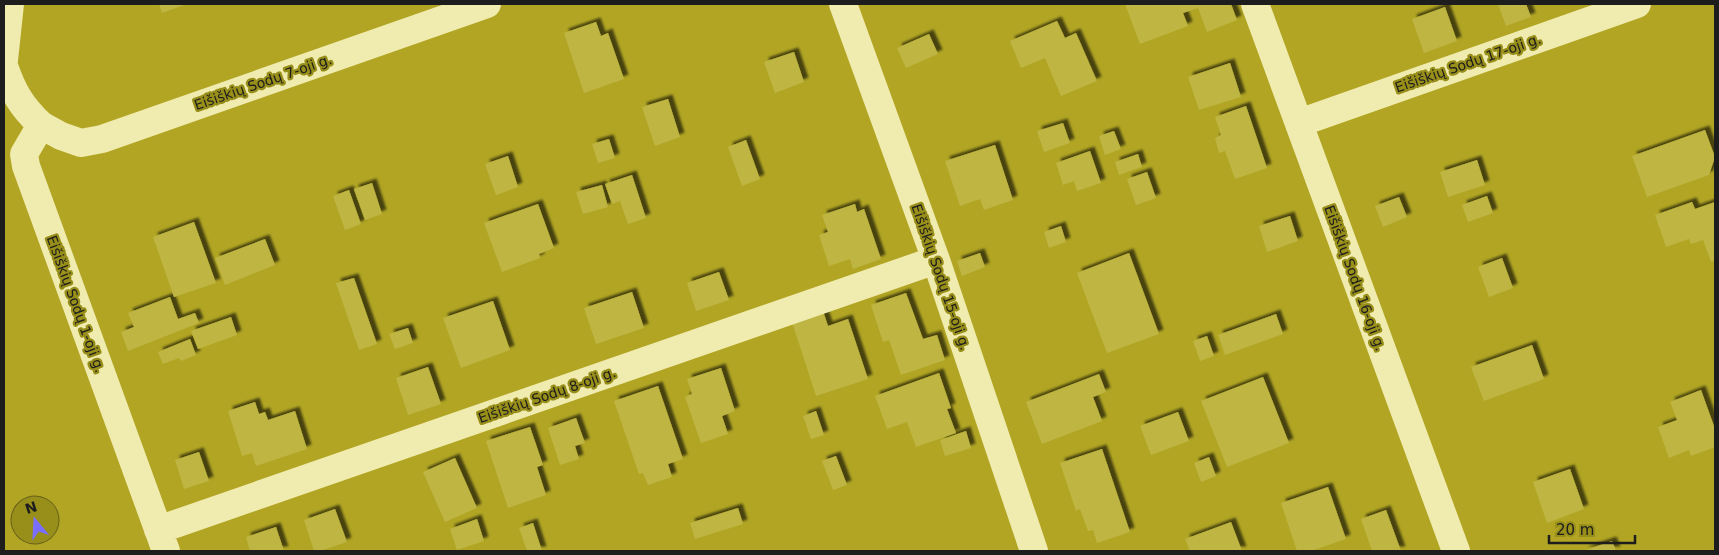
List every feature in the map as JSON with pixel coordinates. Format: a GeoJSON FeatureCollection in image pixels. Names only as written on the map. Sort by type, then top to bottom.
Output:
{"type":"FeatureCollection","features":[{"type":"Feature","properties":{"kind":"street"},"geometry":{"type":"LineString","coordinates":[[4,60],[10,4]]}},
{"type":"Feature","properties":{"kind":"street","name":"Eišiškių Sodų 7-oji g."},"geometry":{"type":"LineString","coordinates":[[41,125],[61,136],[81,143],[102,139],[487,4]]}},
{"type":"Feature","properties":{"kind":"street","name":"Eišiškių Sodų 15-oji g."},"geometry":{"type":"LineString","coordinates":[[843,4],[936,260],[1034,551]]}},
{"type":"Feature","properties":{"kind":"street","name":"Eišiškių Sodų 16-oji g."},"geometry":{"type":"LineString","coordinates":[[1256,4],[1456,551]]}},
{"type":"Feature","properties":{"kind":"street","name":"Eišiškių Sodų 17-oji g."},"geometry":{"type":"LineString","coordinates":[[1299,123],[1637,4]]}},
{"type":"Feature","properties":{"kind":"street"},"geometry":{"type":"LineString","coordinates":[[4,66],[12,90],[25,110],[41,125]]}},
{"type":"Feature","properties":{"kind":"street","name":"Eišiškių Sodų 1-oji g."},"geometry":{"type":"LineString","coordinates":[[41,125],[24,154],[26,166],[162,541]]}},
{"type":"Feature","properties":{"kind":"street","name":"Eišiškių Sodų 8-oji g."},"geometry":{"type":"LineString","coordinates":[[162,541],[936,260]]}},
{"type":"Feature","properties":{"kind":"shaded area"},"geometry":{"type":"Polygon","coordinates":[[[4,4],[1715,4],[1715,551],[4,551],[4,4]]]}},
{"type":"Feature","properties":{"kind":"building"},"geometry":{"type":"Polygon","coordinates":[[[159,4],[187,4],[162,13],[159,4]]]}},
{"type":"Feature","properties":{"kind":"building"},"geometry":{"type":"Polygon","coordinates":[[[1125,4],[1231,4],[1237,20],[1207,32],[1198,8],[1183,13],[1188,26],[1140,44],[1125,4]]]}},
{"type":"Feature","properties":{"kind":"building"},"geometry":{"type":"Polygon","coordinates":[[[1498,4],[1526,4],[1531,17],[1506,26],[1498,4]]]}},
{"type":"Feature","properties":{"kind":"building"},"geometry":{"type":"Polygon","coordinates":[[[1445,7],[1457,41],[1424,53],[1412,19],[1445,7]]]}},
{"type":"Feature","properties":{"kind":"building"},"geometry":{"type":"Polygon","coordinates":[[[1057,21],[1065,38],[1076,33],[1097,81],[1061,96],[1045,58],[1021,68],[1010,41],[1057,21]]]}},
{"type":"Feature","properties":{"kind":"building"},"geometry":{"type":"Polygon","coordinates":[[[596,22],[601,36],[608,33],[624,79],[584,93],[564,33],[596,22]]]}},
{"type":"Feature","properties":{"kind":"building"},"geometry":{"type":"Polygon","coordinates":[[[929,34],[938,54],[906,68],[897,48],[929,34]]]}},
{"type":"Feature","properties":{"kind":"building"},"geometry":{"type":"Polygon","coordinates":[[[794,52],[804,82],[775,93],[764,62],[794,52]]]}},
{"type":"Feature","properties":{"kind":"building"},"geometry":{"type":"Polygon","coordinates":[[[1230,63],[1241,97],[1199,110],[1188,77],[1230,63]]]}},
{"type":"Feature","properties":{"kind":"building"},"geometry":{"type":"Polygon","coordinates":[[[668,99],[680,137],[655,146],[642,107],[668,99]]]}},
{"type":"Feature","properties":{"kind":"building"},"geometry":{"type":"Polygon","coordinates":[[[1246,106],[1267,168],[1235,179],[1225,151],[1219,153],[1215,138],[1221,135],[1215,117],[1246,106]]]}},
{"type":"Feature","properties":{"kind":"building"},"geometry":{"type":"Polygon","coordinates":[[[1063,123],[1070,143],[1044,152],[1037,131],[1063,123]]]}},
{"type":"Feature","properties":{"kind":"building"},"geometry":{"type":"Polygon","coordinates":[[[1705,130],[1715,157],[1709,175],[1647,197],[1632,156],[1705,130]]]}},
{"type":"Feature","properties":{"kind":"building"},"geometry":{"type":"Polygon","coordinates":[[[1114,131],[1121,149],[1105,155],[1099,136],[1114,131]]]}},
{"type":"Feature","properties":{"kind":"building"},"geometry":{"type":"Polygon","coordinates":[[[609,139],[615,158],[598,163],[592,144],[609,139]]]}},
{"type":"Feature","properties":{"kind":"building"},"geometry":{"type":"Polygon","coordinates":[[[746,140],[760,179],[742,186],[728,147],[746,140]]]}},
{"type":"Feature","properties":{"kind":"building"},"geometry":{"type":"Polygon","coordinates":[[[995,145],[1013,200],[984,210],[980,199],[960,206],[945,161],[995,145]]]}},
{"type":"Feature","properties":{"kind":"building"},"geometry":{"type":"Polygon","coordinates":[[[1090,151],[1101,183],[1077,191],[1074,181],[1063,185],[1056,163],[1090,151]]]}},
{"type":"Feature","properties":{"kind":"building"},"geometry":{"type":"Polygon","coordinates":[[[1138,154],[1142,167],[1119,175],[1115,162],[1138,154]]]}},
{"type":"Feature","properties":{"kind":"building"},"geometry":{"type":"Polygon","coordinates":[[[508,156],[518,187],[496,195],[485,164],[508,156]]]}},
{"type":"Feature","properties":{"kind":"building"},"geometry":{"type":"Polygon","coordinates":[[[1477,160],[1485,185],[1448,197],[1440,172],[1477,160]]]}},
{"type":"Feature","properties":{"kind":"building"},"geometry":{"type":"Polygon","coordinates":[[[1147,172],[1156,198],[1136,205],[1127,179],[1147,172]]]}},
{"type":"Feature","properties":{"kind":"building"},"geometry":{"type":"Polygon","coordinates":[[[632,175],[646,218],[628,224],[620,201],[612,204],[605,184],[632,175]]]}},
{"type":"Feature","properties":{"kind":"building"},"geometry":{"type":"Polygon","coordinates":[[[372,183],[382,214],[365,220],[354,189],[372,183]]]}},
{"type":"Feature","properties":{"kind":"building"},"geometry":{"type":"Polygon","coordinates":[[[602,185],[608,207],[583,214],[576,192],[602,185]]]}},
{"type":"Feature","properties":{"kind":"building"},"geometry":{"type":"Polygon","coordinates":[[[349,190],[361,224],[345,230],[333,196],[349,190]]]}},
{"type":"Feature","properties":{"kind":"building"},"geometry":{"type":"Polygon","coordinates":[[[1487,196],[1493,213],[1468,222],[1462,205],[1487,196]]]}},
{"type":"Feature","properties":{"kind":"building"},"geometry":{"type":"Polygon","coordinates":[[[1399,197],[1407,217],[1383,227],[1375,206],[1399,197]]]}},
{"type":"Feature","properties":{"kind":"building"},"geometry":{"type":"Polygon","coordinates":[[[1692,202],[1695,209],[1715,202],[1715,260],[1711,262],[1703,240],[1691,244],[1689,239],[1666,247],[1655,215],[1692,202]]]}},
{"type":"Feature","properties":{"kind":"building"},"geometry":{"type":"Polygon","coordinates":[[[538,204],[554,248],[539,254],[540,258],[502,272],[484,223],[538,204]]]}},
{"type":"Feature","properties":{"kind":"building"},"geometry":{"type":"Polygon","coordinates":[[[855,204],[857,212],[864,209],[881,259],[853,269],[850,259],[829,266],[819,235],[828,232],[822,215],[855,204]]]}},
{"type":"Feature","properties":{"kind":"building"},"geometry":{"type":"Polygon","coordinates":[[[1290,216],[1298,241],[1267,252],[1259,226],[1290,216]]]}},
{"type":"Feature","properties":{"kind":"building"},"geometry":{"type":"Polygon","coordinates":[[[194,222],[216,283],[174,297],[153,237],[194,222]]]}},
{"type":"Feature","properties":{"kind":"building"},"geometry":{"type":"Polygon","coordinates":[[[1061,226],[1066,242],[1049,248],[1044,232],[1061,226]]]}},
{"type":"Feature","properties":{"kind":"building"},"geometry":{"type":"Polygon","coordinates":[[[265,239],[275,265],[225,285],[215,258],[265,239]]]}},
{"type":"Feature","properties":{"kind":"building"},"geometry":{"type":"Polygon","coordinates":[[[980,253],[985,267],[962,276],[957,261],[980,253]]]}},
{"type":"Feature","properties":{"kind":"building"},"geometry":{"type":"Polygon","coordinates":[[[1129,253],[1159,334],[1107,353],[1077,273],[1129,253]]]}},
{"type":"Feature","properties":{"kind":"building"},"geometry":{"type":"Polygon","coordinates":[[[1502,258],[1513,288],[1489,297],[1478,267],[1502,258]]]}},
{"type":"Feature","properties":{"kind":"building"},"geometry":{"type":"Polygon","coordinates":[[[719,272],[729,300],[696,311],[687,283],[719,272]]]}},
{"type":"Feature","properties":{"kind":"building"},"geometry":{"type":"Polygon","coordinates":[[[354,278],[377,344],[359,350],[336,283],[354,278]]]}},
{"type":"Feature","properties":{"kind":"building"},"geometry":{"type":"Polygon","coordinates":[[[632,292],[644,328],[596,344],[584,308],[632,292]]]}},
{"type":"Feature","properties":{"kind":"building"},"geometry":{"type":"Polygon","coordinates":[[[906,293],[923,339],[937,335],[945,360],[901,375],[889,340],[883,342],[871,305],[906,293]]]}},
{"type":"Feature","properties":{"kind":"building"},"geometry":{"type":"Polygon","coordinates":[[[170,297],[178,319],[195,313],[199,323],[128,351],[121,332],[134,327],[128,313],[170,297]]]}},
{"type":"Feature","properties":{"kind":"building"},"geometry":{"type":"Polygon","coordinates":[[[493,301],[510,350],[461,368],[443,318],[493,301]]]}},
{"type":"Feature","properties":{"kind":"building"},"geometry":{"type":"Polygon","coordinates":[[[822,308],[828,326],[848,319],[868,379],[816,396],[791,319],[822,308]]]}},
{"type":"Feature","properties":{"kind":"building"},"geometry":{"type":"Polygon","coordinates":[[[1276,314],[1283,334],[1225,355],[1218,335],[1276,314]]]}},
{"type":"Feature","properties":{"kind":"building"},"geometry":{"type":"Polygon","coordinates":[[[231,317],[237,335],[198,349],[191,331],[231,317]]]}},
{"type":"Feature","properties":{"kind":"building"},"geometry":{"type":"Polygon","coordinates":[[[408,328],[413,343],[395,349],[389,334],[408,328]]]}},
{"type":"Feature","properties":{"kind":"building"},"geometry":{"type":"Polygon","coordinates":[[[1207,336],[1214,356],[1200,361],[1193,341],[1207,336]]]}},
{"type":"Feature","properties":{"kind":"building"},"geometry":{"type":"Polygon","coordinates":[[[190,339],[196,355],[181,361],[179,358],[163,364],[158,352],[190,339]]]}},
{"type":"Feature","properties":{"kind":"building"},"geometry":{"type":"Polygon","coordinates":[[[1532,345],[1544,379],[1484,401],[1471,367],[1532,345]]]}},
{"type":"Feature","properties":{"kind":"building"},"geometry":{"type":"Polygon","coordinates":[[[428,367],[441,404],[408,415],[396,378],[428,367]]]}},
{"type":"Feature","properties":{"kind":"building"},"geometry":{"type":"Polygon","coordinates":[[[721,368],[735,411],[722,416],[728,434],[701,443],[685,397],[692,394],[687,379],[721,368]]]}},
{"type":"Feature","properties":{"kind":"building"},"geometry":{"type":"Polygon","coordinates":[[[939,373],[951,408],[947,409],[956,433],[916,447],[907,422],[887,429],[875,396],[939,373]]]}},
{"type":"Feature","properties":{"kind":"building"},"geometry":{"type":"Polygon","coordinates":[[[1099,374],[1106,392],[1093,397],[1102,421],[1042,444],[1026,402],[1099,374]]]}},
{"type":"Feature","properties":{"kind":"building"},"geometry":{"type":"Polygon","coordinates":[[[1263,377],[1289,443],[1227,467],[1201,401],[1263,377]]]}},
{"type":"Feature","properties":{"kind":"building"},"geometry":{"type":"Polygon","coordinates":[[[658,386],[683,459],[668,464],[672,477],[648,485],[643,473],[639,474],[614,401],[658,386]]]}},
{"type":"Feature","properties":{"kind":"building"},"geometry":{"type":"Polygon","coordinates":[[[1701,390],[1715,429],[1715,447],[1691,456],[1689,450],[1669,458],[1658,427],[1677,420],[1670,402],[1701,390]]]}},
{"type":"Feature","properties":{"kind":"building"},"geometry":{"type":"Polygon","coordinates":[[[255,402],[259,414],[265,412],[268,420],[295,411],[307,449],[256,466],[252,453],[242,456],[228,411],[255,402]]]}},
{"type":"Feature","properties":{"kind":"building"},"geometry":{"type":"Polygon","coordinates":[[[816,411],[824,435],[811,439],[803,416],[816,411]]]}},
{"type":"Feature","properties":{"kind":"building"},"geometry":{"type":"Polygon","coordinates":[[[1178,412],[1189,441],[1151,455],[1140,426],[1178,412]]]}},
{"type":"Feature","properties":{"kind":"building"},"geometry":{"type":"Polygon","coordinates":[[[576,418],[585,443],[575,446],[579,459],[560,465],[548,428],[576,418]]]}},
{"type":"Feature","properties":{"kind":"building"},"geometry":{"type":"Polygon","coordinates":[[[530,427],[543,465],[537,467],[546,495],[508,508],[486,441],[530,427]]]}},
{"type":"Feature","properties":{"kind":"building"},"geometry":{"type":"Polygon","coordinates":[[[966,431],[971,448],[945,456],[940,440],[966,431]]]}},
{"type":"Feature","properties":{"kind":"building"},"geometry":{"type":"Polygon","coordinates":[[[1102,449],[1130,532],[1097,543],[1093,530],[1088,531],[1080,509],[1076,511],[1060,463],[1102,449]]]}},
{"type":"Feature","properties":{"kind":"building"},"geometry":{"type":"Polygon","coordinates":[[[199,452],[209,481],[184,489],[175,460],[199,452]]]}},
{"type":"Feature","properties":{"kind":"building"},"geometry":{"type":"Polygon","coordinates":[[[836,456],[847,485],[833,490],[822,461],[836,456]]]}},
{"type":"Feature","properties":{"kind":"building"},"geometry":{"type":"Polygon","coordinates":[[[1209,457],[1216,476],[1201,482],[1194,463],[1209,457]]]}},
{"type":"Feature","properties":{"kind":"building"},"geometry":{"type":"Polygon","coordinates":[[[455,458],[477,508],[445,522],[423,472],[455,458]]]}},
{"type":"Feature","properties":{"kind":"building"},"geometry":{"type":"Polygon","coordinates":[[[1570,469],[1584,509],[1547,523],[1533,482],[1570,469]]]}},
{"type":"Feature","properties":{"kind":"building"},"geometry":{"type":"Polygon","coordinates":[[[1328,487],[1346,539],[1311,551],[1297,551],[1281,503],[1328,487]]]}},
{"type":"Feature","properties":{"kind":"building"},"geometry":{"type":"Polygon","coordinates":[[[738,508],[743,524],[695,539],[690,523],[738,508]]]}},
{"type":"Feature","properties":{"kind":"building"},"geometry":{"type":"Polygon","coordinates":[[[335,509],[347,542],[320,551],[314,551],[304,520],[335,509]]]}},
{"type":"Feature","properties":{"kind":"building"},"geometry":{"type":"Polygon","coordinates":[[[1386,510],[1401,551],[1372,551],[1361,519],[1386,510]]]}},
{"type":"Feature","properties":{"kind":"building"},"geometry":{"type":"Polygon","coordinates":[[[477,519],[484,541],[457,550],[450,529],[477,519]]]}},
{"type":"Feature","properties":{"kind":"building"},"geometry":{"type":"Polygon","coordinates":[[[1231,522],[1242,551],[1190,551],[1185,539],[1231,522]]]}},
{"type":"Feature","properties":{"kind":"building"},"geometry":{"type":"Polygon","coordinates":[[[533,523],[542,551],[527,551],[519,528],[533,523]]]}},
{"type":"Feature","properties":{"kind":"building"},"geometry":{"type":"Polygon","coordinates":[[[276,527],[284,551],[250,551],[246,537],[276,527]]]}},
{"type":"Feature","properties":{"kind":"building"},"geometry":{"type":"Polygon","coordinates":[[[1612,541],[1616,551],[1583,551],[1612,541]]]}}]}
